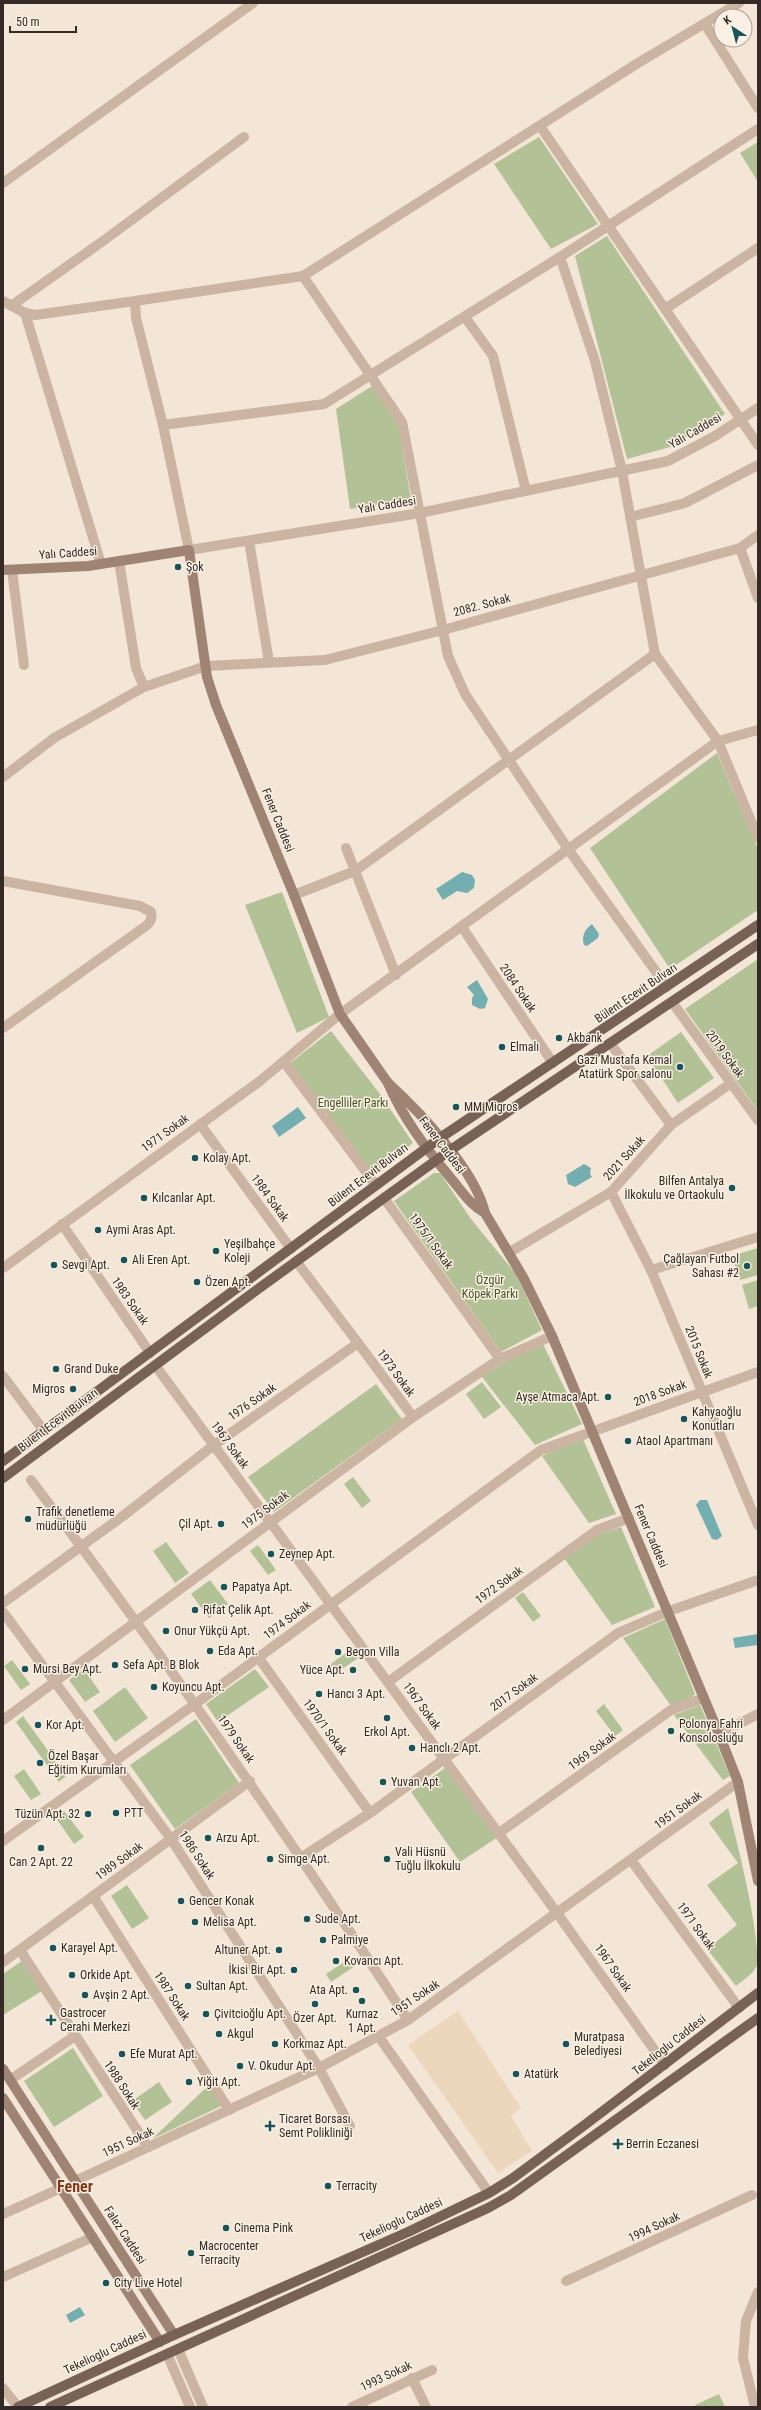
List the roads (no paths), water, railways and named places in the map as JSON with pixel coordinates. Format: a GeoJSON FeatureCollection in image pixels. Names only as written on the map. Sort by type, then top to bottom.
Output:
{"type":"FeatureCollection","features":[{"type":"Feature","properties":{"kind":"main road","name":"Bülent Ecevit Bulvarı"},"geometry":{"type":"LineString","coordinates":[[3,1461],[440,1138],[758,925]]}},
{"type":"Feature","properties":{"kind":"main road","name":"Bülent Ecevit Bulvarı"},"geometry":{"type":"LineString","coordinates":[[3,1478],[296,1261],[435,1161],[758,944]]}},
{"type":"Feature","properties":{"kind":"main road","name":"Tekelioglu Caddesi"},"geometry":{"type":"LineString","coordinates":[[18,2407],[174,2335],[408,2232],[489,2193],[512,2178],[665,2065],[758,1993]]}},
{"type":"Feature","properties":{"kind":"main road","name":"Tekelioglu Caddesi"},"geometry":{"type":"LineString","coordinates":[[50,2407],[461,2220],[511,2195],[758,2018]]}},
{"type":"Feature","properties":{"kind":"street"},"geometry":{"type":"LineString","coordinates":[[3,183],[253,3]]}},
{"type":"Feature","properties":{"kind":"street"},"geometry":{"type":"LineString","coordinates":[[7,304],[25,313],[54,314],[303,276],[540,126],[739,3]]}},
{"type":"Feature","properties":{"kind":"street"},"geometry":{"type":"LineString","coordinates":[[705,24],[758,108]]}},
{"type":"Feature","properties":{"kind":"street"},"geometry":{"type":"LineString","coordinates":[[540,126],[758,444]]}},
{"type":"Feature","properties":{"kind":"street"},"geometry":{"type":"LineString","coordinates":[[163,425],[324,404],[560,257],[758,129]]}},
{"type":"Feature","properties":{"kind":"street"},"geometry":{"type":"LineString","coordinates":[[7,304],[103,242],[244,137]]}},
{"type":"Feature","properties":{"kind":"street"},"geometry":{"type":"LineString","coordinates":[[665,309],[758,248]]}},
{"type":"Feature","properties":{"kind":"street"},"geometry":{"type":"LineString","coordinates":[[560,257],[595,361],[622,471],[655,654],[718,741],[758,838]]}},
{"type":"Feature","properties":{"kind":"street"},"geometry":{"type":"LineString","coordinates":[[303,276],[372,374],[402,422],[448,656],[465,694],[507,760],[568,849],[667,987]]}},
{"type":"Feature","properties":{"kind":"street"},"geometry":{"type":"LineString","coordinates":[[135,301],[136,318],[163,425],[189,550]]}},
{"type":"Feature","properties":{"kind":"street"},"geometry":{"type":"LineString","coordinates":[[25,313],[101,564]]}},
{"type":"Feature","properties":{"kind":"street"},"geometry":{"type":"LineString","coordinates":[[465,317],[493,356],[526,491]]}},
{"type":"Feature","properties":{"kind":"street","name":"Yalı Caddesi"},"geometry":{"type":"LineString","coordinates":[[8,570],[119,562],[420,513],[622,471],[668,461],[715,436],[758,408]]}},
{"type":"Feature","properties":{"kind":"street"},"geometry":{"type":"LineString","coordinates":[[630,517],[684,503],[758,465]]}},
{"type":"Feature","properties":{"kind":"street","name":"2082. Sokak"},"geometry":{"type":"LineString","coordinates":[[3,777],[54,738],[144,687],[206,666],[325,660],[442,630],[740,548],[758,535]]}},
{"type":"Feature","properties":{"kind":"street"},"geometry":{"type":"LineString","coordinates":[[249,541],[269,662]]}},
{"type":"Feature","properties":{"kind":"street"},"geometry":{"type":"LineString","coordinates":[[740,548],[758,598]]}},
{"type":"Feature","properties":{"kind":"street","name":"Fener Caddesi"},"geometry":{"type":"LineString","coordinates":[[189,550],[206,666],[216,705],[294,895],[340,1014],[388,1083],[399,1108],[435,1161],[471,1204],[485,1213]]}},
{"type":"Feature","properties":{"kind":"street"},"geometry":{"type":"LineString","coordinates":[[119,562],[136,668],[144,687]]}},
{"type":"Feature","properties":{"kind":"street"},"geometry":{"type":"LineString","coordinates":[[8,570],[24,665]]}},
{"type":"Feature","properties":{"kind":"street"},"geometry":{"type":"LineString","coordinates":[[294,895],[355,871],[655,654]]}},
{"type":"Feature","properties":{"kind":"street"},"geometry":{"type":"LineString","coordinates":[[718,741],[758,730]]}},
{"type":"Feature","properties":{"kind":"street","name":"1971 Sokak"},"geometry":{"type":"LineString","coordinates":[[3,1268],[284,1062],[340,1014],[462,928],[568,849],[718,741]]}},
{"type":"Feature","properties":{"kind":"street"},"geometry":{"type":"LineString","coordinates":[[346,848],[396,975]]}},
{"type":"Feature","properties":{"kind":"street"},"geometry":{"type":"LineString","coordinates":[[3,881],[140,906],[151,912],[152,917],[150,923],[3,1028]]}},
{"type":"Feature","properties":{"kind":"street","name":"2084 Sokak"},"geometry":{"type":"LineString","coordinates":[[462,928],[552,1064]]}},
{"type":"Feature","properties":{"kind":"street","name":"2019 Sokak"},"geometry":{"type":"LineString","coordinates":[[672,1002],[730,1084],[758,1120]]}},
{"type":"Feature","properties":{"kind":"street"},"geometry":{"type":"LineString","coordinates":[[610,1043],[671,1125]]}},
{"type":"Feature","properties":{"kind":"street"},"geometry":{"type":"LineString","coordinates":[[284,1062],[376,1185]]}},
{"type":"Feature","properties":{"kind":"street","name":"Fener Caddesi"},"geometry":{"type":"LineString","coordinates":[[388,1083],[406,1100],[460,1162],[483,1204],[485,1213],[510,1252],[552,1336],[669,1611],[738,1782],[758,1880]]}},
{"type":"Feature","properties":{"kind":"street","name":"2021 Sokak"},"geometry":{"type":"LineString","coordinates":[[510,1252],[610,1192],[671,1125],[730,1084]]}},
{"type":"Feature","properties":{"kind":"street","name":"1984 Sokak"},"geometry":{"type":"LineString","coordinates":[[200,1124],[291,1249]]}},
{"type":"Feature","properties":{"kind":"street","name":"2015 Sokak"},"geometry":{"type":"LineString","coordinates":[[610,1192],[651,1270],[758,1525]]}},
{"type":"Feature","properties":{"kind":"street","name":"1975/1 Sokak"},"geometry":{"type":"LineString","coordinates":[[384,1198],[500,1359]]}},
{"type":"Feature","properties":{"kind":"street","name":"1983 Sokak"},"geometry":{"type":"LineString","coordinates":[[62,1224],[150,1353]]}},
{"type":"Feature","properties":{"kind":"street"},"geometry":{"type":"LineString","coordinates":[[651,1270],[758,1236]]}},
{"type":"Feature","properties":{"kind":"street"},"geometry":{"type":"LineString","coordinates":[[296,1261],[358,1343]]}},
{"type":"Feature","properties":{"kind":"street","name":"1975 Sokak"},"geometry":{"type":"LineString","coordinates":[[3,1720],[413,1418],[500,1359],[552,1336]]}},
{"type":"Feature","properties":{"kind":"street","name":"1973 Sokak"},"geometry":{"type":"LineString","coordinates":[[358,1343],[413,1418]]}},
{"type":"Feature","properties":{"kind":"street","name":"1976 Sokak"},"geometry":{"type":"LineString","coordinates":[[3,1603],[214,1445],[358,1343]]}},
{"type":"Feature","properties":{"kind":"street","name":"1967 Sokak"},"geometry":{"type":"LineString","coordinates":[[155,1365],[558,1913],[665,2065]]}},
{"type":"Feature","properties":{"kind":"street","name":"2018 Sokak"},"geometry":{"type":"LineString","coordinates":[[593,1432],[758,1372]]}},
{"type":"Feature","properties":{"kind":"street"},"geometry":{"type":"LineString","coordinates":[[3,1376],[44,1431]]}},
{"type":"Feature","properties":{"kind":"street","name":"1974 Sokak"},"geometry":{"type":"LineString","coordinates":[[3,1841],[195,1704],[541,1450],[593,1432]]}},
{"type":"Feature","properties":{"kind":"street","name":"1979 Sokak"},"geometry":{"type":"LineString","coordinates":[[31,1480],[81,1546],[250,1781],[408,2020]]}},
{"type":"Feature","properties":{"kind":"street","name":"1972 Sokak"},"geometry":{"type":"LineString","coordinates":[[388,1682],[597,1530],[629,1518]]}},
{"type":"Feature","properties":{"kind":"street","name":"2017 Sokak"},"geometry":{"type":"LineString","coordinates":[[302,1858],[370,1813],[618,1633],[669,1611],[758,1580]]}},
{"type":"Feature","properties":{"kind":"street","name":"1986 Sokak"},"geometry":{"type":"LineString","coordinates":[[3,1612],[171,1839],[319,2068],[350,2126]]}},
{"type":"Feature","properties":{"kind":"street","name":"1970/1 Sokak"},"geometry":{"type":"LineString","coordinates":[[258,1657],[370,1813]]}},
{"type":"Feature","properties":{"kind":"street","name":"1969 Sokak"},"geometry":{"type":"LineString","coordinates":[[499,1834],[671,1710],[704,1698]]}},
{"type":"Feature","properties":{"kind":"street"},"geometry":{"type":"LineString","coordinates":[[719,1734],[758,1714]]}},
{"type":"Feature","properties":{"kind":"street","name":"1989 Sokak"},"geometry":{"type":"LineString","coordinates":[[3,1962],[250,1781]]}},
{"type":"Feature","properties":{"kind":"street","name":"1951 Sokak"},"geometry":{"type":"LineString","coordinates":[[75,2181],[319,2068],[408,2020],[738,1782]]}},
{"type":"Feature","properties":{"kind":"street","name":"1971 Sokak"},"geometry":{"type":"LineString","coordinates":[[631,1860],[739,2008]]}},
{"type":"Feature","properties":{"kind":"street","name":"1987 Sokak"},"geometry":{"type":"LineString","coordinates":[[93,1896],[229,2110]]}},
{"type":"Feature","properties":{"kind":"street","name":"1988 Sokak"},"geometry":{"type":"LineString","coordinates":[[20,1950],[148,2147]]}},
{"type":"Feature","properties":{"kind":"street"},"geometry":{"type":"LineString","coordinates":[[10,2080],[75,2036]]}},
{"type":"Feature","properties":{"kind":"street"},"geometry":{"type":"LineString","coordinates":[[379,2037],[489,2193]]}},
{"type":"Feature","properties":{"kind":"street","name":"Falez Caddesi"},"geometry":{"type":"LineString","coordinates":[[3,2069],[174,2335]]}},
{"type":"Feature","properties":{"kind":"street"},"geometry":{"type":"LineString","coordinates":[[3,2098],[160,2342]]}},
{"type":"Feature","properties":{"kind":"street"},"geometry":{"type":"LineString","coordinates":[[3,2214],[75,2181]]}},
{"type":"Feature","properties":{"kind":"street","name":"1994 Sokak"},"geometry":{"type":"LineString","coordinates":[[566,2281],[752,2195]]}},
{"type":"Feature","properties":{"kind":"street"},"geometry":{"type":"LineString","coordinates":[[3,2277],[93,2237]]}},
{"type":"Feature","properties":{"kind":"street"},"geometry":{"type":"LineString","coordinates":[[755,2407],[743,2358],[746,2321],[758,2292]]}},
{"type":"Feature","properties":{"kind":"street"},"geometry":{"type":"LineString","coordinates":[[178,2349],[204,2407]]}},
{"type":"Feature","properties":{"kind":"street"},"geometry":{"type":"LineString","coordinates":[[167,2354],[190,2407]]}},
{"type":"Feature","properties":{"kind":"street","name":"1993 Sokak"},"geometry":{"type":"LineString","coordinates":[[352,2407],[432,2370]]}},
{"type":"Feature","properties":{"kind":"street"},"geometry":{"type":"LineString","coordinates":[[412,2378],[426,2407]]}},
{"type":"Feature","properties":{"kind":"street"},"geometry":{"type":"LineString","coordinates":[[3,2388],[18,2407]]}},
{"type":"Feature","properties":{"kind":"water"},"geometry":{"type":"Polygon","coordinates":[[[462,872],[472,875],[475,880],[474,888],[467,893],[457,891],[443,900],[436,889],[462,872]]]}},
{"type":"Feature","properties":{"kind":"water"},"geometry":{"type":"Polygon","coordinates":[[[592,924],[599,934],[598,938],[587,946],[584,945],[583,936],[587,928],[592,924]]]}},
{"type":"Feature","properties":{"kind":"water"},"geometry":{"type":"Polygon","coordinates":[[[477,980],[488,999],[485,1008],[480,1009],[472,1005],[472,998],[474,995],[467,987],[477,980]]]}},
{"type":"Feature","properties":{"kind":"water"},"geometry":{"type":"Polygon","coordinates":[[[298,1107],[306,1118],[279,1137],[272,1126],[298,1107]]]}},
{"type":"Feature","properties":{"kind":"water"},"geometry":{"type":"Polygon","coordinates":[[[584,1164],[591,1168],[590,1174],[592,1177],[575,1187],[568,1184],[566,1175],[584,1164]]]}},
{"type":"Feature","properties":{"kind":"water"},"geometry":{"type":"Polygon","coordinates":[[[700,1500],[707,1500],[722,1536],[717,1540],[712,1539],[696,1505],[700,1500]]]}},
{"type":"Feature","properties":{"kind":"water"},"geometry":{"type":"Polygon","coordinates":[[[758,1634],[758,1645],[735,1648],[733,1638],[758,1634]]]}},
{"type":"Feature","properties":{"kind":"water"},"geometry":{"type":"Polygon","coordinates":[[[80,2307],[85,2315],[70,2323],[66,2315],[80,2307]]]}},
{"type":"Feature","properties":{"kind":"place","name":"Şok"},"geometry":{"type":"Point","coordinates":[178,567]}},
{"type":"Feature","properties":{"kind":"place","name":"Akbank"},"geometry":{"type":"Point","coordinates":[559,1038]}},
{"type":"Feature","properties":{"kind":"place","name":"Elmalı"},"geometry":{"type":"Point","coordinates":[502,1047]}},
{"type":"Feature","properties":{"kind":"place","name":"Gazi Mustafa Kemal Atatürk Spor salonu"},"geometry":{"type":"Point","coordinates":[680,1067]}},
{"type":"Feature","properties":{"kind":"place","name":"MM Migros"},"geometry":{"type":"Point","coordinates":[456,1107]}},
{"type":"Feature","properties":{"kind":"place","name":"Kolay Apt."},"geometry":{"type":"Point","coordinates":[195,1158]}},
{"type":"Feature","properties":{"kind":"place","name":"Bilfen Antalya İlkokulu ve Ortaokulu"},"geometry":{"type":"Point","coordinates":[732,1188]}},
{"type":"Feature","properties":{"kind":"place","name":"Kılcanlar Apt."},"geometry":{"type":"Point","coordinates":[144,1198]}},
{"type":"Feature","properties":{"kind":"place","name":"Aymi Aras Apt."},"geometry":{"type":"Point","coordinates":[98,1230]}},
{"type":"Feature","properties":{"kind":"place","name":"Yeşilbahçe Koleji"},"geometry":{"type":"Point","coordinates":[216,1251]}},
{"type":"Feature","properties":{"kind":"place","name":"Ali Eren Apt."},"geometry":{"type":"Point","coordinates":[124,1260]}},
{"type":"Feature","properties":{"kind":"place","name":"Sevgi Apt."},"geometry":{"type":"Point","coordinates":[54,1265]}},
{"type":"Feature","properties":{"kind":"place","name":"Çağlayan Futbol Sahası #2"},"geometry":{"type":"Point","coordinates":[747,1266]}},
{"type":"Feature","properties":{"kind":"place","name":"Özen Apt."},"geometry":{"type":"Point","coordinates":[197,1282]}},
{"type":"Feature","properties":{"kind":"place","name":"Grand Duke"},"geometry":{"type":"Point","coordinates":[56,1369]}},
{"type":"Feature","properties":{"kind":"place","name":"Migros"},"geometry":{"type":"Point","coordinates":[73,1389]}},
{"type":"Feature","properties":{"kind":"place","name":"Ayşe Atmaca Apt."},"geometry":{"type":"Point","coordinates":[608,1397]}},
{"type":"Feature","properties":{"kind":"place","name":"Kahyaoğlu Konutları"},"geometry":{"type":"Point","coordinates":[684,1419]}},
{"type":"Feature","properties":{"kind":"place","name":"Ataol Apartmanı"},"geometry":{"type":"Point","coordinates":[628,1441]}},
{"type":"Feature","properties":{"kind":"place","name":"Trafik denetleme müdürlüğü"},"geometry":{"type":"Point","coordinates":[28,1519]}},
{"type":"Feature","properties":{"kind":"place","name":"Çil Apt."},"geometry":{"type":"Point","coordinates":[221,1524]}},
{"type":"Feature","properties":{"kind":"place","name":"Zeynep Apt."},"geometry":{"type":"Point","coordinates":[271,1554]}},
{"type":"Feature","properties":{"kind":"place","name":"Papatya Apt."},"geometry":{"type":"Point","coordinates":[224,1587]}},
{"type":"Feature","properties":{"kind":"place","name":"Rifat Çelik Apt."},"geometry":{"type":"Point","coordinates":[195,1610]}},
{"type":"Feature","properties":{"kind":"place","name":"Onur Yükçü Apt."},"geometry":{"type":"Point","coordinates":[166,1631]}},
{"type":"Feature","properties":{"kind":"place","name":"Eda Apt."},"geometry":{"type":"Point","coordinates":[210,1651]}},
{"type":"Feature","properties":{"kind":"place","name":"Begon Villa"},"geometry":{"type":"Point","coordinates":[338,1652]}},
{"type":"Feature","properties":{"kind":"place","name":"Sefa Apt. B Blok"},"geometry":{"type":"Point","coordinates":[115,1665]}},
{"type":"Feature","properties":{"kind":"place","name":"Mursi Bey Apt."},"geometry":{"type":"Point","coordinates":[25,1669]}},
{"type":"Feature","properties":{"kind":"place","name":"Yüce Apt."},"geometry":{"type":"Point","coordinates":[353,1670]}},
{"type":"Feature","properties":{"kind":"place","name":"Koyuncu Apt."},"geometry":{"type":"Point","coordinates":[154,1687]}},
{"type":"Feature","properties":{"kind":"place","name":"Hancı 3 Apt."},"geometry":{"type":"Point","coordinates":[319,1694]}},
{"type":"Feature","properties":{"kind":"place","name":"Erkol Apt."},"geometry":{"type":"Point","coordinates":[387,1718]}},
{"type":"Feature","properties":{"kind":"place","name":"Kor Apt."},"geometry":{"type":"Point","coordinates":[38,1725]}},
{"type":"Feature","properties":{"kind":"place","name":"Polonya Fahri Konsolosluğu"},"geometry":{"type":"Point","coordinates":[671,1731]}},
{"type":"Feature","properties":{"kind":"place","name":"Hanclı 2 Apt."},"geometry":{"type":"Point","coordinates":[412,1748]}},
{"type":"Feature","properties":{"kind":"place","name":"Özel Başar Eğitim Kurumları"},"geometry":{"type":"Point","coordinates":[40,1763]}},
{"type":"Feature","properties":{"kind":"place","name":"Yuvan Apt."},"geometry":{"type":"Point","coordinates":[383,1782]}},
{"type":"Feature","properties":{"kind":"place","name":"PTT"},"geometry":{"type":"Point","coordinates":[116,1813]}},
{"type":"Feature","properties":{"kind":"place","name":"Tüzün Apt. 32"},"geometry":{"type":"Point","coordinates":[88,1814]}},
{"type":"Feature","properties":{"kind":"place","name":"Arzu Apt."},"geometry":{"type":"Point","coordinates":[208,1838]}},
{"type":"Feature","properties":{"kind":"place","name":"Can 2 Apt. 22"},"geometry":{"type":"Point","coordinates":[41,1848]}},
{"type":"Feature","properties":{"kind":"place","name":"Simge Apt."},"geometry":{"type":"Point","coordinates":[270,1859]}},
{"type":"Feature","properties":{"kind":"place","name":"Vali Hüsnü Tuğlu İlkokulu"},"geometry":{"type":"Point","coordinates":[387,1859]}},
{"type":"Feature","properties":{"kind":"place","name":"Gencer Konak"},"geometry":{"type":"Point","coordinates":[181,1901]}},
{"type":"Feature","properties":{"kind":"place","name":"Sude Apt."},"geometry":{"type":"Point","coordinates":[307,1919]}},
{"type":"Feature","properties":{"kind":"place","name":"Melisa Apt."},"geometry":{"type":"Point","coordinates":[195,1922]}},
{"type":"Feature","properties":{"kind":"place","name":"Palmiye"},"geometry":{"type":"Point","coordinates":[323,1940]}},
{"type":"Feature","properties":{"kind":"place","name":"Karayel Apt."},"geometry":{"type":"Point","coordinates":[53,1948]}},
{"type":"Feature","properties":{"kind":"place","name":"Altuner Apt."},"geometry":{"type":"Point","coordinates":[279,1950]}},
{"type":"Feature","properties":{"kind":"place","name":"Kovancı Apt."},"geometry":{"type":"Point","coordinates":[336,1961]}},
{"type":"Feature","properties":{"kind":"place","name":"İkisi Bir Apt."},"geometry":{"type":"Point","coordinates":[294,1970]}},
{"type":"Feature","properties":{"kind":"place","name":"Orkide Apt."},"geometry":{"type":"Point","coordinates":[72,1975]}},
{"type":"Feature","properties":{"kind":"place","name":"Sultan Apt."},"geometry":{"type":"Point","coordinates":[188,1986]}},
{"type":"Feature","properties":{"kind":"place","name":"Ata Apt."},"geometry":{"type":"Point","coordinates":[356,1990]}},
{"type":"Feature","properties":{"kind":"place","name":"Avşin 2 Apt."},"geometry":{"type":"Point","coordinates":[85,1995]}},
{"type":"Feature","properties":{"kind":"place","name":"Kurnaz 1 Apt."},"geometry":{"type":"Point","coordinates":[362,2001]}},
{"type":"Feature","properties":{"kind":"place","name":"Özer Apt."},"geometry":{"type":"Point","coordinates":[315,2004]}},
{"type":"Feature","properties":{"kind":"place","name":"Çivitcioğlu Apt."},"geometry":{"type":"Point","coordinates":[206,2014]}},
{"type":"Feature","properties":{"kind":"place","name":"Gastrocer Cerahi Merkezi"},"geometry":{"type":"Point","coordinates":[51,2020]}},
{"type":"Feature","properties":{"kind":"place","name":"Akgul"},"geometry":{"type":"Point","coordinates":[219,2034]}},
{"type":"Feature","properties":{"kind":"place","name":"Korkmaz Apt."},"geometry":{"type":"Point","coordinates":[275,2044]}},
{"type":"Feature","properties":{"kind":"place","name":"Muratpasa Belediyesi"},"geometry":{"type":"Point","coordinates":[566,2044]}},
{"type":"Feature","properties":{"kind":"place","name":"Efe Murat Apt."},"geometry":{"type":"Point","coordinates":[122,2054]}},
{"type":"Feature","properties":{"kind":"place","name":"V. Okudur Apt."},"geometry":{"type":"Point","coordinates":[240,2066]}},
{"type":"Feature","properties":{"kind":"place","name":"Atatürk"},"geometry":{"type":"Point","coordinates":[516,2074]}},
{"type":"Feature","properties":{"kind":"place","name":"Yiğit Apt."},"geometry":{"type":"Point","coordinates":[189,2082]}},
{"type":"Feature","properties":{"kind":"place","name":"Ticaret Borsası Semt Polikliniği"},"geometry":{"type":"Point","coordinates":[270,2126]}},
{"type":"Feature","properties":{"kind":"place","name":"Berrin Eczanesi"},"geometry":{"type":"Point","coordinates":[618,2144]}},
{"type":"Feature","properties":{"kind":"place","name":"Terracity"},"geometry":{"type":"Point","coordinates":[328,2186]}},
{"type":"Feature","properties":{"kind":"place","name":"Cinema Pink"},"geometry":{"type":"Point","coordinates":[226,2228]}},
{"type":"Feature","properties":{"kind":"place","name":"Macrocenter Terracity"},"geometry":{"type":"Point","coordinates":[191,2253]}},
{"type":"Feature","properties":{"kind":"place","name":"City Live Hotel"},"geometry":{"type":"Point","coordinates":[106,2283]}},
{"type":"Feature","properties":{"kind":"district","name":"Fener"},"geometry":{"type":"Point","coordinates":[75,2186]}},
{"type":"Feature","properties":{"kind":"park label","name":"Engelliler Parkı"},"geometry":{"type":"Point","coordinates":[353,1103]}},
{"type":"Feature","properties":{"kind":"park label","name":"Özgür Köpek Parkı"},"geometry":{"type":"Point","coordinates":[490,1287]}}]}
